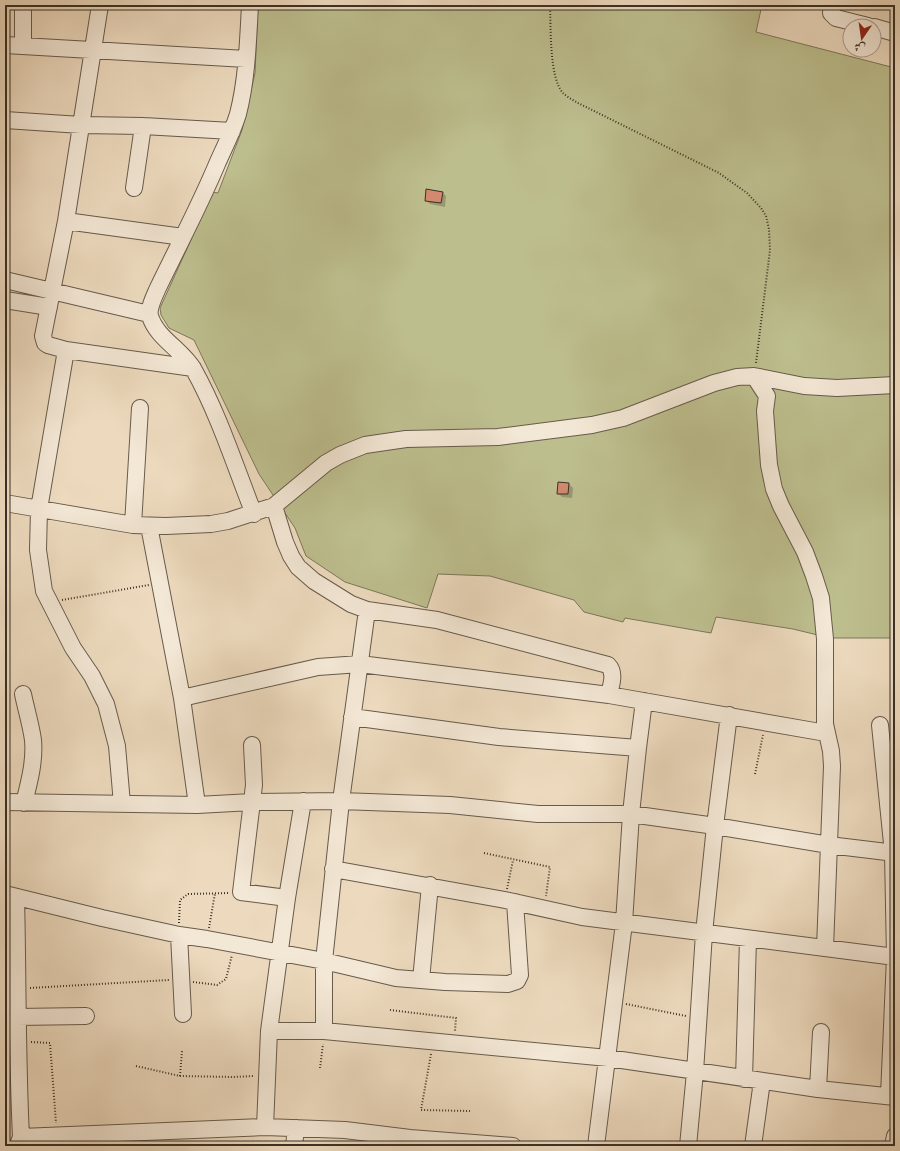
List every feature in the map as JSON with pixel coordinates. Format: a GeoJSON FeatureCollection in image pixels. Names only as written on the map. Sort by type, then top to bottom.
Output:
{"type":"FeatureCollection","features":[{"type":"Feature","properties":{"kind":"street"},"geometry":{"type":"LineString","coordinates":[[23,5],[23,46]]}},
{"type":"Feature","properties":{"kind":"street"},"geometry":{"type":"LineString","coordinates":[[100,5],[66,221],[44,340],[48,345],[66,350],[193,368]]}},
{"type":"Feature","properties":{"kind":"street"},"geometry":{"type":"LineString","coordinates":[[250,5],[246,59],[238,113],[232,131],[205,191],[157,290],[149,314],[154,326],[182,354],[193,368],[209,399],[254,514]]}},
{"type":"Feature","properties":{"kind":"street"},"geometry":{"type":"LineString","coordinates":[[832,5],[831,13],[836,18],[842,20]]}},
{"type":"Feature","properties":{"kind":"street"},"geometry":{"type":"LineString","coordinates":[[882,29],[895,33]]}},
{"type":"Feature","properties":{"kind":"street"},"geometry":{"type":"LineString","coordinates":[[5,45],[246,59]]}},
{"type":"Feature","properties":{"kind":"street"},"geometry":{"type":"LineString","coordinates":[[5,120],[81,125],[143,126],[232,131]]}},
{"type":"Feature","properties":{"kind":"street"},"geometry":{"type":"LineString","coordinates":[[134,188],[143,126]]}},
{"type":"Feature","properties":{"kind":"street"},"geometry":{"type":"LineString","coordinates":[[66,221],[183,237]]}},
{"type":"Feature","properties":{"kind":"street"},"geometry":{"type":"LineString","coordinates":[[5,280],[149,314]]}},
{"type":"Feature","properties":{"kind":"street"},"geometry":{"type":"LineString","coordinates":[[5,300],[49,307]]}},
{"type":"Feature","properties":{"kind":"street"},"geometry":{"type":"LineString","coordinates":[[66,350],[39,509],[38,543],[40,568],[44,591],[49,603],[73,648],[92,676],[106,704],[117,746],[122,804]]}},
{"type":"Feature","properties":{"kind":"street"},"geometry":{"type":"LineString","coordinates":[[754,376],[767,396],[765,410],[768,457],[774,489],[781,506],[805,552],[821,598],[825,639],[825,724],[831,751],[832,766],[825,948]]}},
{"type":"Feature","properties":{"kind":"street"},"geometry":{"type":"LineString","coordinates":[[5,503],[133,525],[149,526],[211,524],[254,514],[274,506],[326,463],[340,455],[365,446],[406,439],[498,437],[592,425],[623,418],[714,383],[737,377],[754,376],[777,382],[804,386],[837,388],[895,385]]}},
{"type":"Feature","properties":{"kind":"street"},"geometry":{"type":"LineString","coordinates":[[133,525],[140,408]]}},
{"type":"Feature","properties":{"kind":"street"},"geometry":{"type":"LineString","coordinates":[[274,506],[285,542],[298,567],[314,581],[333,594],[366,610],[437,620],[608,666],[612,669],[613,674],[609,695]]}},
{"type":"Feature","properties":{"kind":"street"},"geometry":{"type":"LineString","coordinates":[[149,526],[182,698],[198,805]]}},
{"type":"Feature","properties":{"kind":"street"},"geometry":{"type":"LineString","coordinates":[[324,1032],[324,961],[333,869],[366,610]]}},
{"type":"Feature","properties":{"kind":"street"},"geometry":{"type":"LineString","coordinates":[[182,698],[318,667],[360,664],[644,700],[826,733]]}},
{"type":"Feature","properties":{"kind":"street"},"geometry":{"type":"LineString","coordinates":[[23,694],[32,733],[33,748],[29,783],[24,803]]}},
{"type":"Feature","properties":{"kind":"street"},"geometry":{"type":"LineString","coordinates":[[596,1146],[624,923],[631,814],[644,700]]}},
{"type":"Feature","properties":{"kind":"street"},"geometry":{"type":"LineString","coordinates":[[688,1146],[699,1019],[704,933],[715,826],[729,715]]}},
{"type":"Feature","properties":{"kind":"street"},"geometry":{"type":"LineString","coordinates":[[352,717],[499,737],[638,748]]}},
{"type":"Feature","properties":{"kind":"street"},"geometry":{"type":"LineString","coordinates":[[269,1031],[324,1032],[608,1058],[762,1082],[892,1097],[895,957],[894,853],[880,725]]}},
{"type":"Feature","properties":{"kind":"street"},"geometry":{"type":"LineString","coordinates":[[252,745],[254,772],[252,802],[241,892],[287,898]]}},
{"type":"Feature","properties":{"kind":"street"},"geometry":{"type":"LineString","coordinates":[[265,1127],[269,1031],[287,898],[303,801]]}},
{"type":"Feature","properties":{"kind":"street"},"geometry":{"type":"LineString","coordinates":[[5,802],[198,805],[252,802],[341,801],[442,805],[538,814],[631,814],[829,845],[894,853]]}},
{"type":"Feature","properties":{"kind":"street"},"geometry":{"type":"LineString","coordinates":[[333,869],[430,885],[582,917],[895,957]]}},
{"type":"Feature","properties":{"kind":"street"},"geometry":{"type":"LineString","coordinates":[[420,980],[430,885]]}},
{"type":"Feature","properties":{"kind":"street"},"geometry":{"type":"LineString","coordinates":[[510,901],[520,976],[517,981],[508,984],[396,978],[324,961],[179,935],[102,918],[11,895],[18,988],[17,1041],[19,1141],[57,1134],[265,1127],[345,1130],[410,1138],[513,1146]]}},
{"type":"Feature","properties":{"kind":"street"},"geometry":{"type":"LineString","coordinates":[[179,935],[180,979],[183,1014]]}},
{"type":"Feature","properties":{"kind":"street"},"geometry":{"type":"LineString","coordinates":[[744,1079],[748,939]]}},
{"type":"Feature","properties":{"kind":"street"},"geometry":{"type":"LineString","coordinates":[[17,1017],[86,1016]]}},
{"type":"Feature","properties":{"kind":"street"},"geometry":{"type":"LineString","coordinates":[[818,1089],[821,1032]]}},
{"type":"Feature","properties":{"kind":"street"},"geometry":{"type":"LineString","coordinates":[[753,1146],[762,1082]]}},
{"type":"Feature","properties":{"kind":"street"},"geometry":{"type":"LineString","coordinates":[[294,1146],[296,1128]]}},
{"type":"Feature","properties":{"kind":"street"},"geometry":{"type":"LineString","coordinates":[[893,1146],[895,1136]]}},
{"type":"Feature","properties":{"kind":"path"},"geometry":{"type":"LineString","coordinates":[[550,5],[554,72],[557,83],[563,93],[578,103],[719,173],[751,197],[766,216],[769,229],[770,250],[754,376]]}},
{"type":"Feature","properties":{"kind":"path"},"geometry":{"type":"LineString","coordinates":[[49,603],[160,584]]}},
{"type":"Feature","properties":{"kind":"path"},"geometry":{"type":"LineString","coordinates":[[754,774],[766,722]]}},
{"type":"Feature","properties":{"kind":"path"},"geometry":{"type":"LineString","coordinates":[[484,853],[550,868],[544,908]]}},
{"type":"Feature","properties":{"kind":"path"},"geometry":{"type":"LineString","coordinates":[[510,901],[513,860]]}},
{"type":"Feature","properties":{"kind":"path"},"geometry":{"type":"LineString","coordinates":[[179,935],[180,900],[188,894],[215,893],[207,939]]}},
{"type":"Feature","properties":{"kind":"path"},"geometry":{"type":"LineString","coordinates":[[18,988],[180,979],[217,986],[226,979],[234,944]]}},
{"type":"Feature","properties":{"kind":"path"},"geometry":{"type":"LineString","coordinates":[[615,1002],[699,1019]]}},
{"type":"Feature","properties":{"kind":"path"},"geometry":{"type":"LineString","coordinates":[[390,1010],[456,1018],[455,1044]]}},
{"type":"Feature","properties":{"kind":"path"},"geometry":{"type":"LineString","coordinates":[[320,1068],[324,1032]]}},
{"type":"Feature","properties":{"kind":"path"},"geometry":{"type":"LineString","coordinates":[[17,1041],[50,1043],[57,1134]]}},
{"type":"Feature","properties":{"kind":"path"},"geometry":{"type":"LineString","coordinates":[[434,1042],[421,1110],[470,1111]]}},
{"type":"Feature","properties":{"kind":"path"},"geometry":{"type":"LineString","coordinates":[[180,1076],[182,1051]]}},
{"type":"Feature","properties":{"kind":"path"},"geometry":{"type":"LineString","coordinates":[[136,1066],[180,1076],[266,1076]]}},
{"type":"Feature","properties":{"kind":"green space"},"geometry":{"type":"Polygon","coordinates":[[[258,5],[762,5],[756,32],[842,54],[842,58],[856,58],[895,68],[895,638],[830,638],[793,629],[716,617],[711,633],[625,618],[623,622],[584,612],[574,600],[490,576],[438,574],[427,608],[345,582],[306,556],[295,528],[259,474],[194,340],[169,328],[161,315],[160,308],[212,192],[218,193],[242,130],[255,73],[258,5]]]}},
{"type":"Feature","properties":{"kind":"building"},"geometry":{"type":"Polygon","coordinates":[[[426,189],[443,192],[441,203],[425,201],[426,189]]]}},
{"type":"Feature","properties":{"kind":"building"},"geometry":{"type":"Polygon","coordinates":[[[558,482],[569,483],[568,494],[557,494],[558,482]]]}}]}
